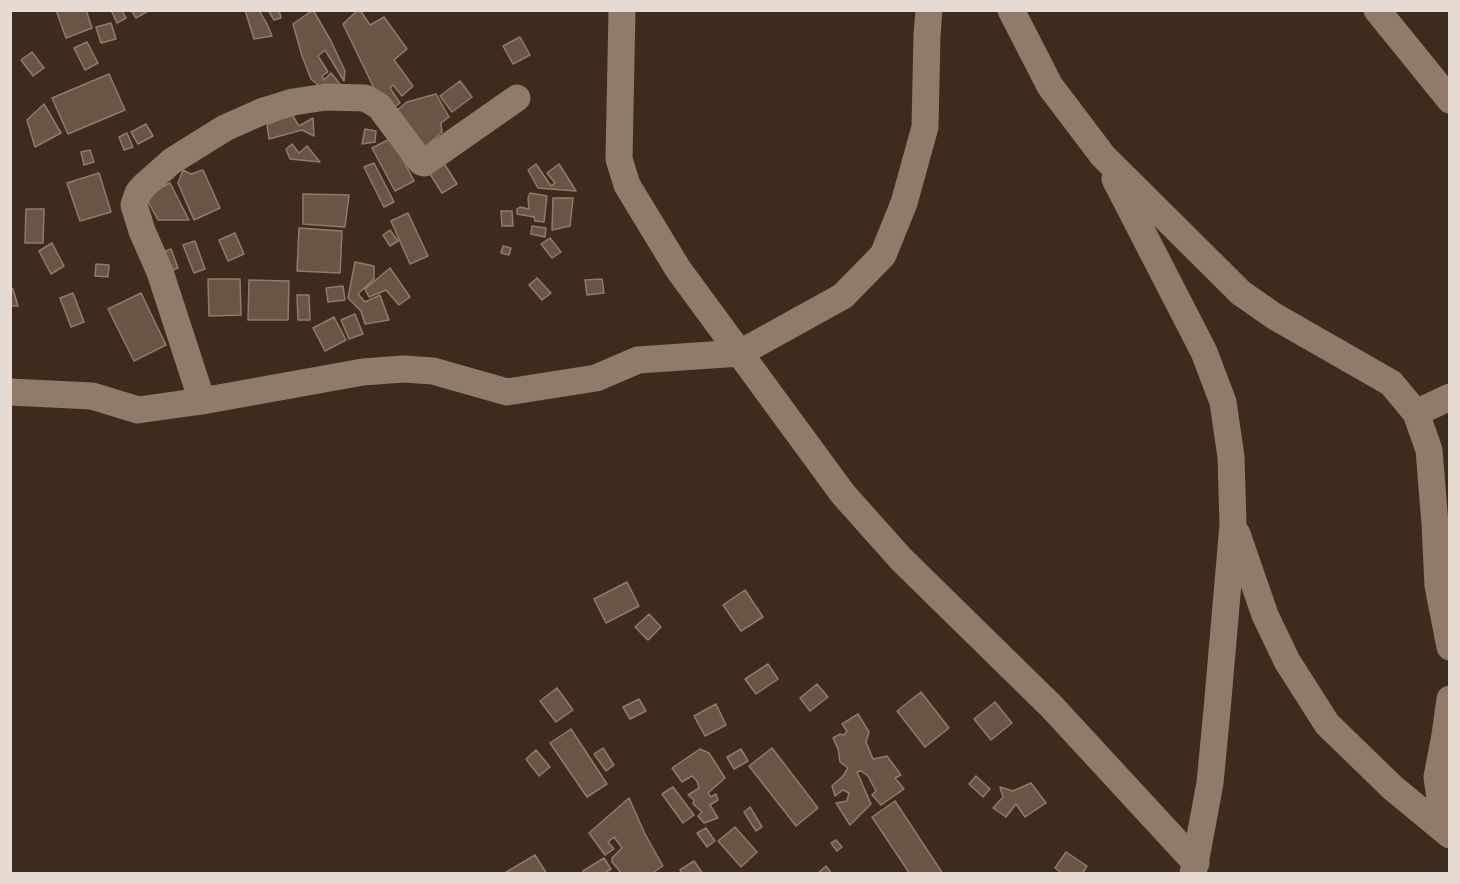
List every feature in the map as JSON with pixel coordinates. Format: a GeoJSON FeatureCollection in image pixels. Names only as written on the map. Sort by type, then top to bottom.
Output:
{"type":"FeatureCollection","features":[{"type":"Feature","properties":{"kind":"street"},"geometry":{"type":"LineString","coordinates":[[622,10],[619,159],[627,184],[678,269],[843,494],[901,559],[1052,707],[1194,868]]}},
{"type":"Feature","properties":{"kind":"street"},"geometry":{"type":"LineString","coordinates":[[10,392],[92,396],[138,410],[363,372],[403,369],[433,371],[507,392],[597,378],[638,360],[740,353],[843,296],[883,255],[904,203],[925,127],[929,10]]}},
{"type":"Feature","properties":{"kind":"street"},"geometry":{"type":"LineString","coordinates":[[1011,10],[1050,86],[1103,156],[1241,293],[1274,316],[1391,383],[1416,413],[1429,450],[1438,586],[1449,647]]}},
{"type":"Feature","properties":{"kind":"street"},"geometry":{"type":"LineString","coordinates":[[1377,10],[1449,100]]}},
{"type":"Feature","properties":{"kind":"street"},"geometry":{"type":"LineString","coordinates":[[202,401],[160,273],[142,231],[134,205],[138,193],[145,185],[172,161],[225,128],[261,112],[293,102],[326,97],[365,98],[380,106],[424,163],[518,98]]}},
{"type":"Feature","properties":{"kind":"street"},"geometry":{"type":"LineString","coordinates":[[1103,156],[1204,352],[1223,402],[1231,457],[1233,525],[1210,783],[1194,868]]}},
{"type":"Feature","properties":{"kind":"street"},"geometry":{"type":"LineString","coordinates":[[1416,413],[1449,397]]}},
{"type":"Feature","properties":{"kind":"street"},"geometry":{"type":"LineString","coordinates":[[1233,525],[1266,615],[1287,661],[1328,724],[1393,788],[1449,835]]}},
{"type":"Feature","properties":{"kind":"street"},"geometry":{"type":"LineString","coordinates":[[1449,699],[1437,777],[1442,812],[1449,828]]}},
{"type":"Feature","properties":{"kind":"building"},"geometry":{"type":"Polygon","coordinates":[[[56,10],[86,10],[92,28],[66,38],[56,10]]]}},
{"type":"Feature","properties":{"kind":"building"},"geometry":{"type":"Polygon","coordinates":[[[111,10],[122,10],[126,18],[117,23],[111,10]]]}},
{"type":"Feature","properties":{"kind":"building"},"geometry":{"type":"Polygon","coordinates":[[[131,10],[150,10],[136,18],[131,10]]]}},
{"type":"Feature","properties":{"kind":"building"},"geometry":{"type":"Polygon","coordinates":[[[245,10],[259,10],[272,36],[254,39],[245,10]]]}},
{"type":"Feature","properties":{"kind":"building"},"geometry":{"type":"Polygon","coordinates":[[[268,10],[279,10],[281,18],[274,20],[268,10]]]}},
{"type":"Feature","properties":{"kind":"building"},"geometry":{"type":"Polygon","coordinates":[[[313,10],[345,71],[344,81],[325,50],[318,56],[328,72],[322,76],[324,80],[331,73],[340,84],[325,91],[311,79],[293,24],[313,10]]]}},
{"type":"Feature","properties":{"kind":"building"},"geometry":{"type":"Polygon","coordinates":[[[358,10],[370,25],[384,17],[407,49],[394,60],[413,86],[402,96],[393,85],[390,88],[400,103],[386,113],[343,24],[358,10]]]}},
{"type":"Feature","properties":{"kind":"building"},"geometry":{"type":"Polygon","coordinates":[[[111,23],[116,39],[101,43],[96,27],[111,23]]]}},
{"type":"Feature","properties":{"kind":"building"},"geometry":{"type":"Polygon","coordinates":[[[520,37],[530,55],[513,64],[503,46],[520,37]]]}},
{"type":"Feature","properties":{"kind":"building"},"geometry":{"type":"Polygon","coordinates":[[[87,42],[98,63],[85,70],[74,48],[87,42]]]}},
{"type":"Feature","properties":{"kind":"building"},"geometry":{"type":"Polygon","coordinates":[[[32,52],[44,68],[33,76],[21,60],[32,52]]]}},
{"type":"Feature","properties":{"kind":"building"},"geometry":{"type":"Polygon","coordinates":[[[109,74],[125,110],[68,134],[52,98],[109,74]]]}},
{"type":"Feature","properties":{"kind":"building"},"geometry":{"type":"Polygon","coordinates":[[[460,81],[472,97],[452,112],[440,96],[460,81]]]}},
{"type":"Feature","properties":{"kind":"building"},"geometry":{"type":"Polygon","coordinates":[[[436,94],[449,117],[441,123],[442,132],[416,155],[391,115],[407,102],[436,94]]]}},
{"type":"Feature","properties":{"kind":"building"},"geometry":{"type":"Polygon","coordinates":[[[44,104],[61,133],[35,147],[27,120],[44,104]]]}},
{"type":"Feature","properties":{"kind":"building"},"geometry":{"type":"Polygon","coordinates":[[[291,113],[299,126],[313,118],[314,136],[302,130],[269,139],[267,125],[291,113]]]}},
{"type":"Feature","properties":{"kind":"building"},"geometry":{"type":"Polygon","coordinates":[[[146,124],[153,136],[138,144],[131,132],[146,124]]]}},
{"type":"Feature","properties":{"kind":"building"},"geometry":{"type":"Polygon","coordinates":[[[365,129],[376,131],[375,142],[362,144],[365,129]]]}},
{"type":"Feature","properties":{"kind":"building"},"geometry":{"type":"Polygon","coordinates":[[[127,133],[133,147],[124,150],[119,137],[127,133]]]}},
{"type":"Feature","properties":{"kind":"building"},"geometry":{"type":"Polygon","coordinates":[[[392,138],[414,181],[395,191],[372,148],[392,138]]]}},
{"type":"Feature","properties":{"kind":"building"},"geometry":{"type":"Polygon","coordinates":[[[292,144],[299,153],[307,146],[320,162],[290,159],[286,149],[292,144]]]}},
{"type":"Feature","properties":{"kind":"building"},"geometry":{"type":"Polygon","coordinates":[[[90,150],[94,162],[84,165],[81,152],[90,150]]]}},
{"type":"Feature","properties":{"kind":"building"},"geometry":{"type":"Polygon","coordinates":[[[440,157],[457,184],[442,193],[425,166],[440,157]]]}},
{"type":"Feature","properties":{"kind":"building"},"geometry":{"type":"Polygon","coordinates":[[[374,163],[394,202],[384,207],[364,167],[374,163]]]}},
{"type":"Feature","properties":{"kind":"building"},"geometry":{"type":"Polygon","coordinates":[[[536,164],[551,186],[555,183],[547,173],[559,164],[576,191],[538,188],[528,170],[536,164]]]}},
{"type":"Feature","properties":{"kind":"building"},"geometry":{"type":"Polygon","coordinates":[[[183,170],[191,174],[203,170],[220,208],[194,220],[178,183],[183,170]]]}},
{"type":"Feature","properties":{"kind":"building"},"geometry":{"type":"Polygon","coordinates":[[[99,173],[111,212],[80,221],[67,183],[99,173]]]}},
{"type":"Feature","properties":{"kind":"building"},"geometry":{"type":"Polygon","coordinates":[[[170,183],[189,220],[158,220],[145,196],[170,183]]]}},
{"type":"Feature","properties":{"kind":"building"},"geometry":{"type":"Polygon","coordinates":[[[530,193],[547,196],[544,222],[535,221],[534,217],[517,214],[517,209],[520,207],[529,209],[530,193]]]}},
{"type":"Feature","properties":{"kind":"building"},"geometry":{"type":"Polygon","coordinates":[[[303,194],[349,195],[345,227],[303,224],[303,194]]]}},
{"type":"Feature","properties":{"kind":"building"},"geometry":{"type":"Polygon","coordinates":[[[553,198],[573,198],[570,226],[552,230],[553,198]]]}},
{"type":"Feature","properties":{"kind":"building"},"geometry":{"type":"Polygon","coordinates":[[[26,209],[44,209],[43,243],[25,243],[26,209]]]}},
{"type":"Feature","properties":{"kind":"building"},"geometry":{"type":"Polygon","coordinates":[[[501,211],[512,211],[513,226],[502,226],[501,211]]]}},
{"type":"Feature","properties":{"kind":"building"},"geometry":{"type":"Polygon","coordinates":[[[408,213],[428,256],[410,264],[391,221],[408,213]]]}},
{"type":"Feature","properties":{"kind":"building"},"geometry":{"type":"Polygon","coordinates":[[[532,226],[546,228],[545,237],[531,234],[532,226]]]}},
{"type":"Feature","properties":{"kind":"building"},"geometry":{"type":"Polygon","coordinates":[[[299,228],[342,231],[340,273],[297,271],[299,228]]]}},
{"type":"Feature","properties":{"kind":"building"},"geometry":{"type":"Polygon","coordinates":[[[390,230],[398,241],[390,246],[383,235],[390,230]]]}},
{"type":"Feature","properties":{"kind":"building"},"geometry":{"type":"Polygon","coordinates":[[[235,233],[244,254],[228,261],[219,240],[235,233]]]}},
{"type":"Feature","properties":{"kind":"building"},"geometry":{"type":"Polygon","coordinates":[[[550,238],[561,252],[552,258],[541,244],[550,238]]]}},
{"type":"Feature","properties":{"kind":"building"},"geometry":{"type":"Polygon","coordinates":[[[195,241],[205,269],[194,273],[183,245],[195,241]]]}},
{"type":"Feature","properties":{"kind":"building"},"geometry":{"type":"Polygon","coordinates":[[[52,243],[64,266],[51,274],[39,251],[52,243]]]}},
{"type":"Feature","properties":{"kind":"building"},"geometry":{"type":"Polygon","coordinates":[[[503,246],[511,248],[509,255],[501,253],[503,246]]]}},
{"type":"Feature","properties":{"kind":"building"},"geometry":{"type":"Polygon","coordinates":[[[171,249],[178,268],[168,272],[161,253],[171,249]]]}},
{"type":"Feature","properties":{"kind":"building"},"geometry":{"type":"Polygon","coordinates":[[[355,262],[374,266],[374,279],[358,294],[365,302],[380,295],[389,320],[365,324],[361,311],[348,298],[355,262]]]}},
{"type":"Feature","properties":{"kind":"building"},"geometry":{"type":"Polygon","coordinates":[[[96,264],[109,265],[108,277],[95,276],[96,264]]]}},
{"type":"Feature","properties":{"kind":"building"},"geometry":{"type":"Polygon","coordinates":[[[390,268],[410,297],[399,305],[386,290],[369,297],[365,289],[390,268]]]}},
{"type":"Feature","properties":{"kind":"building"},"geometry":{"type":"Polygon","coordinates":[[[537,278],[551,293],[542,300],[529,285],[537,278]]]}},
{"type":"Feature","properties":{"kind":"building"},"geometry":{"type":"Polygon","coordinates":[[[208,279],[240,279],[241,315],[209,316],[208,279]]]}},
{"type":"Feature","properties":{"kind":"building"},"geometry":{"type":"Polygon","coordinates":[[[602,279],[604,293],[587,295],[585,280],[602,279]]]}},
{"type":"Feature","properties":{"kind":"building"},"geometry":{"type":"Polygon","coordinates":[[[249,280],[289,281],[288,320],[248,320],[249,280]]]}},
{"type":"Feature","properties":{"kind":"building"},"geometry":{"type":"Polygon","coordinates":[[[343,286],[345,300],[328,302],[326,288],[343,286]]]}},
{"type":"Feature","properties":{"kind":"building"},"geometry":{"type":"Polygon","coordinates":[[[10,289],[13,289],[18,306],[10,306],[10,289]]]}},
{"type":"Feature","properties":{"kind":"building"},"geometry":{"type":"Polygon","coordinates":[[[73,293],[84,322],[71,327],[60,298],[73,293]]]}},
{"type":"Feature","properties":{"kind":"building"},"geometry":{"type":"Polygon","coordinates":[[[141,293],[166,345],[134,361],[108,309],[141,293]]]}},
{"type":"Feature","properties":{"kind":"building"},"geometry":{"type":"Polygon","coordinates":[[[297,295],[309,295],[310,320],[298,320],[297,295]]]}},
{"type":"Feature","properties":{"kind":"building"},"geometry":{"type":"Polygon","coordinates":[[[355,314],[363,334],[349,339],[341,320],[355,314]]]}},
{"type":"Feature","properties":{"kind":"building"},"geometry":{"type":"Polygon","coordinates":[[[334,317],[346,340],[325,351],[313,328],[334,317]]]}},
{"type":"Feature","properties":{"kind":"building"},"geometry":{"type":"Polygon","coordinates":[[[627,582],[639,606],[606,623],[594,599],[627,582]]]}},
{"type":"Feature","properties":{"kind":"building"},"geometry":{"type":"Polygon","coordinates":[[[745,590],[763,617],[741,631],[723,605],[745,590]]]}},
{"type":"Feature","properties":{"kind":"building"},"geometry":{"type":"Polygon","coordinates":[[[649,614],[661,627],[648,640],[635,627],[649,614]]]}},
{"type":"Feature","properties":{"kind":"building"},"geometry":{"type":"Polygon","coordinates":[[[768,664],[778,679],[756,694],[745,679],[768,664]]]}},
{"type":"Feature","properties":{"kind":"building"},"geometry":{"type":"Polygon","coordinates":[[[817,684],[828,697],[810,711],[800,698],[817,684]]]}},
{"type":"Feature","properties":{"kind":"building"},"geometry":{"type":"Polygon","coordinates":[[[557,688],[573,710],[556,722],[540,701],[557,688]]]}},
{"type":"Feature","properties":{"kind":"building"},"geometry":{"type":"Polygon","coordinates":[[[921,692],[949,728],[925,747],[897,711],[921,692]]]}},
{"type":"Feature","properties":{"kind":"building"},"geometry":{"type":"Polygon","coordinates":[[[639,699],[646,711],[630,719],[623,707],[639,699]]]}},
{"type":"Feature","properties":{"kind":"building"},"geometry":{"type":"Polygon","coordinates":[[[995,702],[1012,723],[991,740],[974,719],[995,702]]]}},
{"type":"Feature","properties":{"kind":"building"},"geometry":{"type":"Polygon","coordinates":[[[716,704],[726,725],[705,736],[694,716],[716,704]]]}},
{"type":"Feature","properties":{"kind":"building"},"geometry":{"type":"Polygon","coordinates":[[[858,714],[869,732],[866,742],[873,759],[887,756],[901,775],[895,778],[904,789],[881,805],[872,795],[876,791],[868,776],[861,771],[857,772],[871,804],[850,825],[836,803],[847,801],[849,793],[843,790],[835,796],[832,786],[848,768],[840,762],[833,738],[840,734],[844,735],[847,731],[842,724],[858,714]]]}},
{"type":"Feature","properties":{"kind":"building"},"geometry":{"type":"Polygon","coordinates":[[[571,729],[607,784],[587,797],[550,743],[571,729]]]}},
{"type":"Feature","properties":{"kind":"building"},"geometry":{"type":"Polygon","coordinates":[[[603,748],[614,765],[606,771],[594,754],[603,748]]]}},
{"type":"Feature","properties":{"kind":"building"},"geometry":{"type":"Polygon","coordinates":[[[772,748],[818,808],[796,826],[749,766],[772,748]]]}},
{"type":"Feature","properties":{"kind":"building"},"geometry":{"type":"Polygon","coordinates":[[[700,749],[709,753],[725,778],[708,793],[711,797],[716,794],[718,800],[710,805],[718,818],[704,823],[698,816],[702,812],[693,804],[694,800],[688,795],[699,788],[697,781],[692,776],[682,782],[672,768],[700,749]]]}},
{"type":"Feature","properties":{"kind":"building"},"geometry":{"type":"Polygon","coordinates":[[[741,749],[748,761],[734,769],[727,757],[741,749]]]}},
{"type":"Feature","properties":{"kind":"building"},"geometry":{"type":"Polygon","coordinates":[[[536,750],[550,767],[539,776],[526,759],[536,750]]]}},
{"type":"Feature","properties":{"kind":"building"},"geometry":{"type":"Polygon","coordinates":[[[976,776],[990,789],[983,797],[969,784],[976,776]]]}},
{"type":"Feature","properties":{"kind":"building"},"geometry":{"type":"Polygon","coordinates":[[[1031,783],[1046,803],[1025,817],[1016,804],[1006,817],[993,808],[1003,797],[1000,787],[1013,791],[1031,783]]]}},
{"type":"Feature","properties":{"kind":"building"},"geometry":{"type":"Polygon","coordinates":[[[673,787],[694,815],[683,823],[662,794],[673,787]]]}},
{"type":"Feature","properties":{"kind":"building"},"geometry":{"type":"Polygon","coordinates":[[[629,798],[663,866],[651,874],[622,874],[612,862],[612,858],[622,848],[614,837],[608,842],[614,849],[605,855],[589,833],[629,798]]]}},
{"type":"Feature","properties":{"kind":"building"},"geometry":{"type":"Polygon","coordinates":[[[895,801],[943,874],[910,874],[872,817],[895,801]]]}},
{"type":"Feature","properties":{"kind":"building"},"geometry":{"type":"Polygon","coordinates":[[[750,807],[762,827],[756,831],[744,812],[750,807]]]}},
{"type":"Feature","properties":{"kind":"building"},"geometry":{"type":"Polygon","coordinates":[[[735,827],[757,852],[741,867],[718,841],[735,827]]]}},
{"type":"Feature","properties":{"kind":"building"},"geometry":{"type":"Polygon","coordinates":[[[706,828],[715,841],[707,847],[697,833],[706,828]]]}},
{"type":"Feature","properties":{"kind":"building"},"geometry":{"type":"Polygon","coordinates":[[[836,840],[842,847],[837,851],[831,843],[836,840]]]}},
{"type":"Feature","properties":{"kind":"building"},"geometry":{"type":"Polygon","coordinates":[[[1066,852],[1087,866],[1082,874],[1063,874],[1055,868],[1066,852]]]}},
{"type":"Feature","properties":{"kind":"building"},"geometry":{"type":"Polygon","coordinates":[[[535,855],[547,874],[503,874],[535,855]]]}},
{"type":"Feature","properties":{"kind":"building"},"geometry":{"type":"Polygon","coordinates":[[[604,858],[611,869],[603,874],[584,874],[583,871],[604,858]]]}},
{"type":"Feature","properties":{"kind":"building"},"geometry":{"type":"Polygon","coordinates":[[[694,861],[703,874],[682,874],[680,870],[694,861]]]}},
{"type":"Feature","properties":{"kind":"building"},"geometry":{"type":"Polygon","coordinates":[[[826,866],[832,874],[817,874],[826,866]]]}}]}
